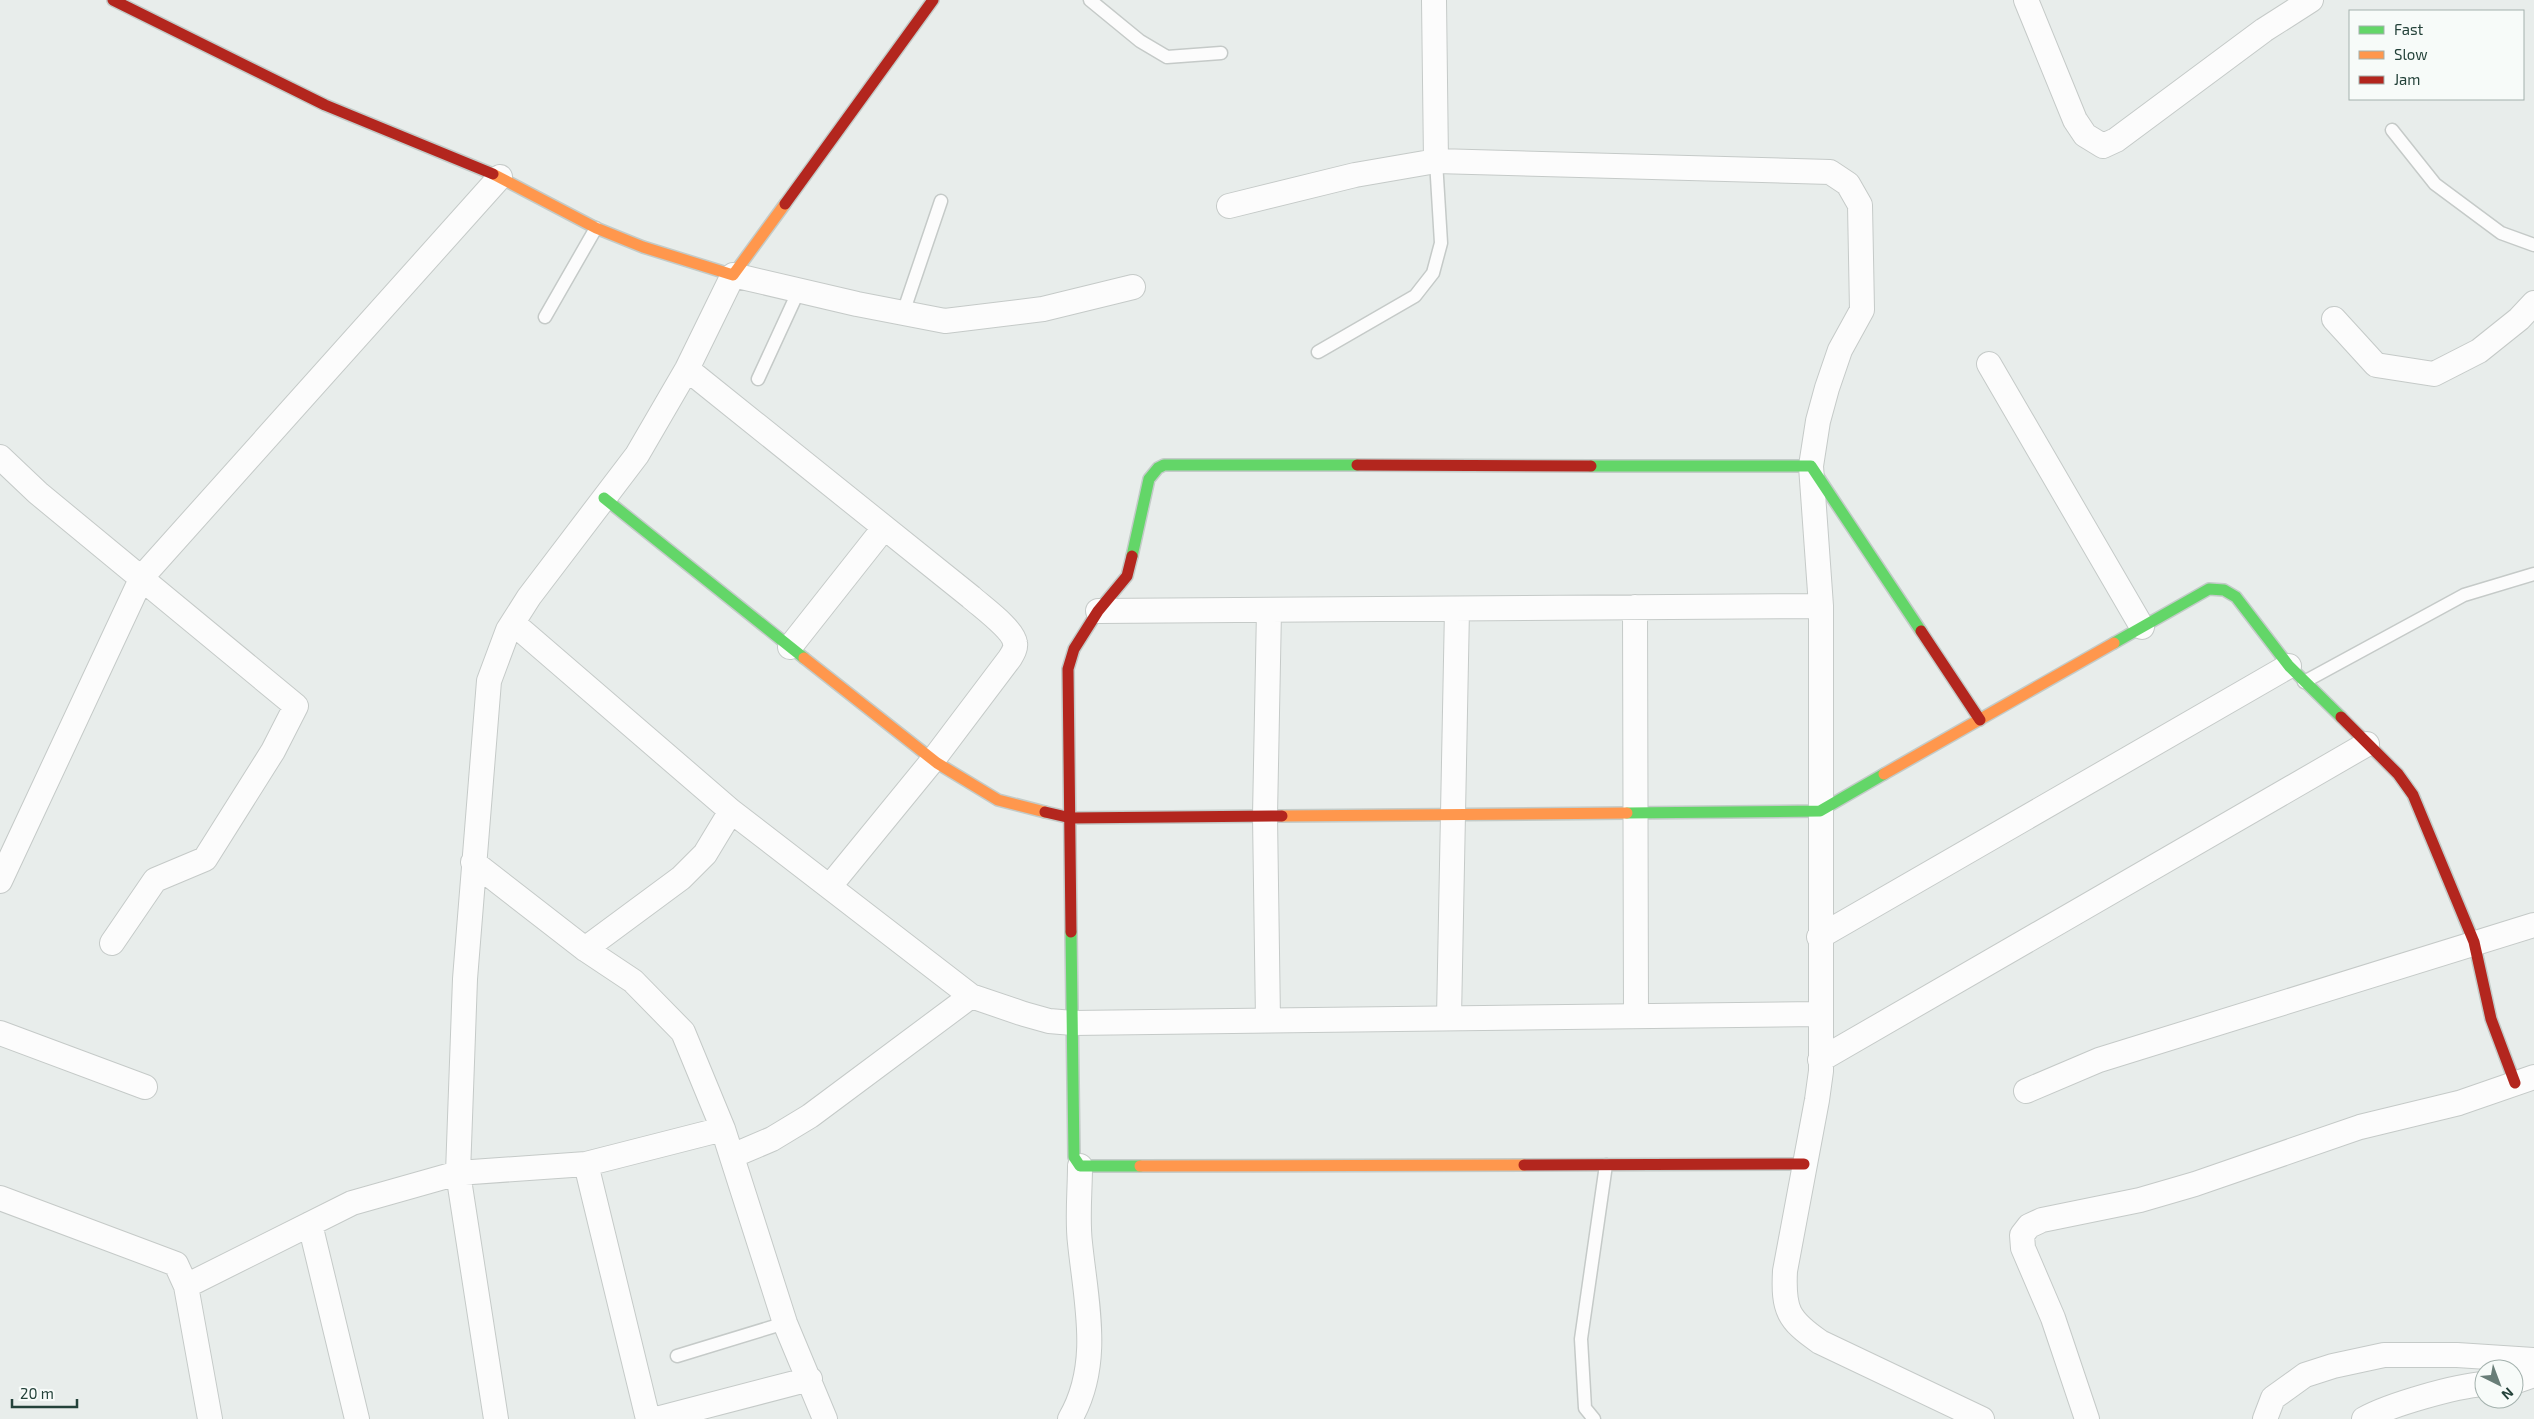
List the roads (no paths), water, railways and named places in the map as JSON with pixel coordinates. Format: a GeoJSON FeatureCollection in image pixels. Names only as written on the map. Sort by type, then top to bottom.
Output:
{"type":"FeatureCollection","features":[{"type":"Feature","properties":{"kind":"street"},"geometry":{"type":"LineString","coordinates":[[113,0],[325,105],[500,177],[596,228],[643,247],[733,274],[945,321],[1043,309],[1133,287]]}},
{"type":"Feature","properties":{"kind":"street"},"geometry":{"type":"LineString","coordinates":[[496,1419],[458,1173],[465,979],[489,681],[513,623],[528,597],[637,455],[687,369],[733,274],[933,0]]}},
{"type":"Feature","properties":{"kind":"street"},"geometry":{"type":"LineString","coordinates":[[1434,0],[1436,161]]}},
{"type":"Feature","properties":{"kind":"street"},"geometry":{"type":"LineString","coordinates":[[2026,0],[2075,120],[2085,135],[2103,146],[2116,140],[2264,30],[2311,0]]}},
{"type":"Feature","properties":{"kind":"street"},"geometry":{"type":"LineString","coordinates":[[1229,206],[1355,175],[1436,161],[1830,172],[1848,184],[1860,205],[1862,310],[1840,350],[1827,388],[1818,422],[1811,466],[1820,606],[1820,1060],[1817,1100],[1784,1271],[1784,1291],[1790,1318],[1799,1328],[1820,1342],[1982,1419]]}},
{"type":"Feature","properties":{"kind":"street"},"geometry":{"type":"LineString","coordinates":[[0,881],[142,577],[500,177]]}},
{"type":"Feature","properties":{"kind":"street"},"geometry":{"type":"LineString","coordinates":[[2334,319],[2376,365],[2434,374],[2479,351],[2534,303]]}},
{"type":"Feature","properties":{"kind":"street"},"geometry":{"type":"LineString","coordinates":[[1989,364],[2142,627]]}},
{"type":"Feature","properties":{"kind":"street"},"geometry":{"type":"LineString","coordinates":[[687,369],[971,597],[1011,632],[1015,641],[1015,649],[1010,658],[933,760],[830,886]]}},
{"type":"Feature","properties":{"kind":"street"},"geometry":{"type":"LineString","coordinates":[[0,457],[38,493],[296,706],[273,751],[205,859],[155,880],[112,943]]}},
{"type":"Feature","properties":{"kind":"street"},"geometry":{"type":"LineString","coordinates":[[1070,1419],[1087,1380],[1090,1341],[1080,1240],[1080,1166],[1074,1157],[1068,669],[1074,649],[1098,611],[1127,576],[1150,479],[1158,468],[1164,465],[1811,466]]}},
{"type":"Feature","properties":{"kind":"street"},"geometry":{"type":"LineString","coordinates":[[1811,466],[1980,720]]}},
{"type":"Feature","properties":{"kind":"street"},"geometry":{"type":"LineString","coordinates":[[604,498],[933,760],[998,800],[1071,818],[1820,811],[2209,589],[2227,590],[2236,597],[2297,674],[2398,774],[2413,795],[2474,942],[2491,1019],[2524,1080],[2459,1104],[2360,1128],[2203,1181],[2140,1200],[2042,1220],[2029,1226],[2022,1235],[2023,1248],[2053,1318],[2087,1419]]}},
{"type":"Feature","properties":{"kind":"street"},"geometry":{"type":"LineString","coordinates":[[790,646],[884,528]]}},
{"type":"Feature","properties":{"kind":"street"},"geometry":{"type":"LineString","coordinates":[[1098,611],[1820,606]]}},
{"type":"Feature","properties":{"kind":"street"},"geometry":{"type":"LineString","coordinates":[[1635,608],[1636,1016]]}},
{"type":"Feature","properties":{"kind":"street"},"geometry":{"type":"LineString","coordinates":[[1449,1018],[1456,609]]}},
{"type":"Feature","properties":{"kind":"street"},"geometry":{"type":"LineString","coordinates":[[1268,1020],[1265,816],[1269,610]]}},
{"type":"Feature","properties":{"kind":"street"},"geometry":{"type":"LineString","coordinates":[[513,623],[732,811],[970,996],[1024,1014],[1073,1023],[1819,1014]]}},
{"type":"Feature","properties":{"kind":"street"},"geometry":{"type":"LineString","coordinates":[[1819,937],[2297,674]]}},
{"type":"Feature","properties":{"kind":"street"},"geometry":{"type":"LineString","coordinates":[[1820,1060],[2366,744]]}},
{"type":"Feature","properties":{"kind":"street"},"geometry":{"type":"LineString","coordinates":[[585,949],[682,878],[705,854],[732,811]]}},
{"type":"Feature","properties":{"kind":"street"},"geometry":{"type":"LineString","coordinates":[[473,862],[585,949],[633,981],[683,1032],[723,1129],[785,1323],[810,1379],[825,1419]]}},
{"type":"Feature","properties":{"kind":"street"},"geometry":{"type":"LineString","coordinates":[[2026,1091],[2098,1060],[2474,942],[2534,925]]}},
{"type":"Feature","properties":{"kind":"street"},"geometry":{"type":"LineString","coordinates":[[732,1156],[772,1139],[810,1116],[970,996]]}},
{"type":"Feature","properties":{"kind":"street"},"geometry":{"type":"LineString","coordinates":[[0,1033],[145,1087]]}},
{"type":"Feature","properties":{"kind":"street"},"geometry":{"type":"LineString","coordinates":[[186,1286],[352,1203],[458,1173],[586,1164],[723,1129]]}},
{"type":"Feature","properties":{"kind":"street"},"geometry":{"type":"LineString","coordinates":[[586,1164],[648,1419]]}},
{"type":"Feature","properties":{"kind":"street"},"geometry":{"type":"LineString","coordinates":[[1080,1166],[1804,1164]]}},
{"type":"Feature","properties":{"kind":"street"},"geometry":{"type":"LineString","coordinates":[[0,1198],[176,1264],[186,1286],[210,1419]]}},
{"type":"Feature","properties":{"kind":"street"},"geometry":{"type":"LineString","coordinates":[[310,1224],[357,1419]]}},
{"type":"Feature","properties":{"kind":"street"},"geometry":{"type":"LineString","coordinates":[[2265,1419],[2273,1398],[2305,1375],[2333,1366],[2384,1355],[2457,1355],[2534,1360]]}},
{"type":"Feature","properties":{"kind":"street"},"geometry":{"type":"LineString","coordinates":[[656,1419],[810,1379]]}},
{"type":"Feature","properties":{"kind":"street"},"geometry":{"type":"LineString","coordinates":[[2364,1419],[2422,1398],[2474,1385]]}},
{"type":"Feature","properties":{"kind":"lane"},"geometry":{"type":"LineString","coordinates":[[1090,0],[1140,41],[1167,57],[1220,53]]}},
{"type":"Feature","properties":{"kind":"lane"},"geometry":{"type":"LineString","coordinates":[[2392,130],[2435,184],[2501,233],[2534,245]]}},
{"type":"Feature","properties":{"kind":"lane"},"geometry":{"type":"LineString","coordinates":[[1318,352],[1415,296],[1433,273],[1441,242],[1436,161]]}},
{"type":"Feature","properties":{"kind":"lane"},"geometry":{"type":"LineString","coordinates":[[903,313],[941,201]]}},
{"type":"Feature","properties":{"kind":"lane"},"geometry":{"type":"LineString","coordinates":[[545,317],[596,228]]}},
{"type":"Feature","properties":{"kind":"lane"},"geometry":{"type":"LineString","coordinates":[[758,379],[799,290]]}},
{"type":"Feature","properties":{"kind":"lane"},"geometry":{"type":"LineString","coordinates":[[2297,674],[2464,595],[2534,574]]}},
{"type":"Feature","properties":{"kind":"lane"},"geometry":{"type":"LineString","coordinates":[[1594,1419],[1585,1408],[1581,1339],[1606,1165]]}},
{"type":"Feature","properties":{"kind":"lane"},"geometry":{"type":"LineString","coordinates":[[678,1356],[785,1323]]}}]}
